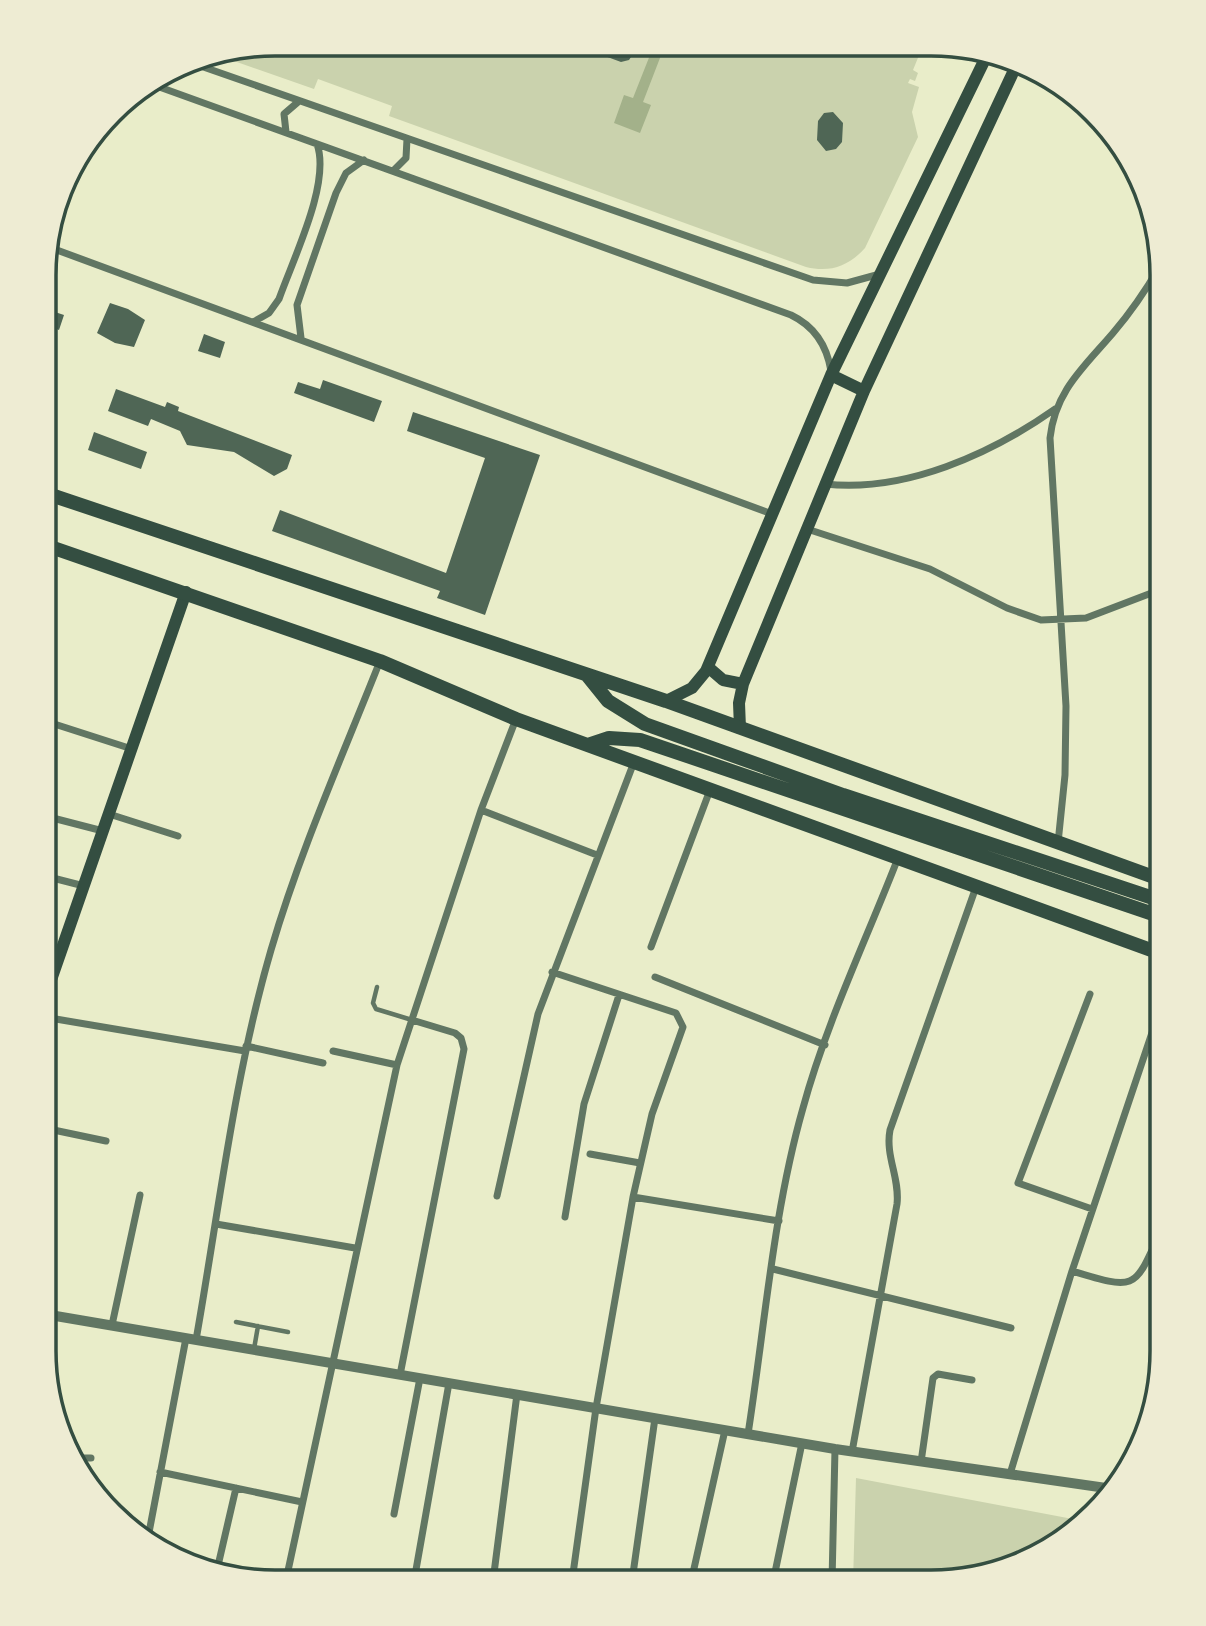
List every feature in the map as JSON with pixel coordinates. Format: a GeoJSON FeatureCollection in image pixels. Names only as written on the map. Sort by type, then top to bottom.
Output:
{"type":"FeatureCollection","features":[{"type":"Feature","properties":{"kind":"main road"},"geometry":{"type":"LineString","coordinates":[[666,701],[692,688],[708,667],[831,375],[983,62]]}},
{"type":"Feature","properties":{"kind":"main road"},"geometry":{"type":"LineString","coordinates":[[740,728],[738,704],[743,684],[825,484],[864,391],[1013,72]]}},
{"type":"Feature","properties":{"kind":"main road"},"geometry":{"type":"LineString","coordinates":[[831,375],[864,391]]}},
{"type":"Feature","properties":{"kind":"main road"},"geometry":{"type":"LineString","coordinates":[[56,497],[666,701],[1150,876]]}},
{"type":"Feature","properties":{"kind":"main road"},"geometry":{"type":"LineString","coordinates":[[56,549],[380,662],[516,719],[1150,950]]}},
{"type":"Feature","properties":{"kind":"main road"},"geometry":{"type":"LineString","coordinates":[[56,966],[186,592]]}},
{"type":"Feature","properties":{"kind":"main road"},"geometry":{"type":"LineString","coordinates":[[708,667],[723,680],[743,684]]}},
{"type":"Feature","properties":{"kind":"main road"},"geometry":{"type":"LineString","coordinates":[[587,675],[608,701],[645,724],[843,795],[1150,897]]}},
{"type":"Feature","properties":{"kind":"main road"},"geometry":{"type":"LineString","coordinates":[[588,745],[609,738],[640,740],[1150,914]]}},
{"type":"Feature","properties":{"kind":"street"},"geometry":{"type":"LineString","coordinates":[[205,68],[813,280],[847,283],[880,274]]}},
{"type":"Feature","properties":{"kind":"street"},"geometry":{"type":"LineString","coordinates":[[161,88],[791,315],[817,337],[827,355],[831,375]]}},
{"type":"Feature","properties":{"kind":"street"},"geometry":{"type":"LineString","coordinates":[[286,132],[284,114],[299,102]]}},
{"type":"Feature","properties":{"kind":"street"},"geometry":{"type":"LineString","coordinates":[[394,170],[406,158],[407,139]]}},
{"type":"Feature","properties":{"kind":"street"},"geometry":{"type":"LineString","coordinates":[[255,321],[269,313],[279,299],[319,187],[322,165],[317,144]]}},
{"type":"Feature","properties":{"kind":"street"},"geometry":{"type":"LineString","coordinates":[[302,338],[298,305],[335,193],[346,173],[364,160]]}},
{"type":"Feature","properties":{"kind":"street"},"geometry":{"type":"LineString","coordinates":[[58,250],[302,338],[772,514]]}},
{"type":"Feature","properties":{"kind":"street"},"geometry":{"type":"LineString","coordinates":[[1058,843],[1066,741],[1050,438],[1055,409],[1070,381],[1125,319],[1150,281]]}},
{"type":"Feature","properties":{"kind":"street"},"geometry":{"type":"LineString","coordinates":[[825,484],[872,484],[937,469],[999,444],[1055,409]]}},
{"type":"Feature","properties":{"kind":"street"},"geometry":{"type":"LineString","coordinates":[[807,529],[930,569],[1023,615],[1059,621],[1093,617],[1150,594]]}},
{"type":"Feature","properties":{"kind":"street"},"geometry":{"type":"LineString","coordinates":[[149,1530],[216,1224],[246,1049],[271,950],[297,871],[380,662]]}},
{"type":"Feature","properties":{"kind":"street"},"geometry":{"type":"LineString","coordinates":[[287,1570],[355,1248],[397,1065],[481,810],[516,719]]}},
{"type":"Feature","properties":{"kind":"street"},"geometry":{"type":"LineString","coordinates":[[56,725],[132,749]]}},
{"type":"Feature","properties":{"kind":"street"},"geometry":{"type":"LineString","coordinates":[[497,1196],[524,1065],[552,972],[634,762]]}},
{"type":"Feature","properties":{"kind":"street"},"geometry":{"type":"LineString","coordinates":[[651,947],[710,790]]}},
{"type":"Feature","properties":{"kind":"street"},"geometry":{"type":"LineString","coordinates":[[481,810],[597,855]]}},
{"type":"Feature","properties":{"kind":"street"},"geometry":{"type":"LineString","coordinates":[[109,814],[178,836]]}},
{"type":"Feature","properties":{"kind":"street"},"geometry":{"type":"LineString","coordinates":[[56,819],[103,831]]}},
{"type":"Feature","properties":{"kind":"street"},"geometry":{"type":"LineString","coordinates":[[748,1434],[779,1221],[802,1109],[898,858]]}},
{"type":"Feature","properties":{"kind":"street"},"geometry":{"type":"LineString","coordinates":[[56,879],[84,886]]}},
{"type":"Feature","properties":{"kind":"street"},"geometry":{"type":"LineString","coordinates":[[852,1452],[898,1195],[888,1150],[890,1130],[976,886]]}},
{"type":"Feature","properties":{"kind":"street"},"geometry":{"type":"LineString","coordinates":[[552,972],[676,1013],[683,1023],[652,1114],[633,1197],[596,1408],[574,1570]]}},
{"type":"Feature","properties":{"kind":"street"},"geometry":{"type":"LineString","coordinates":[[655,977],[825,1045]]}},
{"type":"Feature","properties":{"kind":"street"},"geometry":{"type":"LineString","coordinates":[[1090,994],[1018,1183],[1092,1209]]}},
{"type":"Feature","properties":{"kind":"street"},"geometry":{"type":"LineString","coordinates":[[565,1217],[584,1104],[619,995]]}},
{"type":"Feature","properties":{"kind":"street"},"geometry":{"type":"LineString","coordinates":[[56,1019],[323,1063]]}},
{"type":"Feature","properties":{"kind":"street"},"geometry":{"type":"LineString","coordinates":[[401,1375],[464,1045],[455,1034],[412,1020]]}},
{"type":"Feature","properties":{"kind":"street"},"geometry":{"type":"LineString","coordinates":[[1010,1474],[1072,1271],[1150,1038]]}},
{"type":"Feature","properties":{"kind":"street"},"geometry":{"type":"LineString","coordinates":[[333,1051],[397,1065]]}},
{"type":"Feature","properties":{"kind":"street"},"geometry":{"type":"LineString","coordinates":[[56,1131],[106,1141]]}},
{"type":"Feature","properties":{"kind":"street"},"geometry":{"type":"LineString","coordinates":[[590,1154],[640,1163]]}},
{"type":"Feature","properties":{"kind":"street"},"geometry":{"type":"LineString","coordinates":[[112,1325],[140,1195]]}},
{"type":"Feature","properties":{"kind":"street"},"geometry":{"type":"LineString","coordinates":[[633,1197],[779,1221]]}},
{"type":"Feature","properties":{"kind":"street"},"geometry":{"type":"LineString","coordinates":[[216,1224],[355,1248]]}},
{"type":"Feature","properties":{"kind":"street"},"geometry":{"type":"LineString","coordinates":[[1072,1271],[1114,1284],[1132,1281],[1142,1272],[1150,1254]]}},
{"type":"Feature","properties":{"kind":"street"},"geometry":{"type":"LineString","coordinates":[[773,1269],[1011,1328]]}},
{"type":"Feature","properties":{"kind":"street"},"geometry":{"type":"LineString","coordinates":[[56,1316],[852,1452],[1102,1487]]}},
{"type":"Feature","properties":{"kind":"street"},"geometry":{"type":"LineString","coordinates":[[921,1462],[933,1378],[938,1374],[972,1380]]}},
{"type":"Feature","properties":{"kind":"street"},"geometry":{"type":"LineString","coordinates":[[394,1514],[420,1378]]}},
{"type":"Feature","properties":{"kind":"street"},"geometry":{"type":"LineString","coordinates":[[416,1570],[449,1383]]}},
{"type":"Feature","properties":{"kind":"street"},"geometry":{"type":"LineString","coordinates":[[494,1570],[517,1394]]}},
{"type":"Feature","properties":{"kind":"street"},"geometry":{"type":"LineString","coordinates":[[634,1570],[655,1418]]}},
{"type":"Feature","properties":{"kind":"street"},"geometry":{"type":"LineString","coordinates":[[694,1570],[725,1430]]}},
{"type":"Feature","properties":{"kind":"street"},"geometry":{"type":"LineString","coordinates":[[776,1570],[802,1443]]}},
{"type":"Feature","properties":{"kind":"street"},"geometry":{"type":"LineString","coordinates":[[832,1570],[835,1449]]}},
{"type":"Feature","properties":{"kind":"street"},"geometry":{"type":"LineString","coordinates":[[84,1458],[91,1458]]}},
{"type":"Feature","properties":{"kind":"street"},"geometry":{"type":"LineString","coordinates":[[160,1472],[303,1502]]}},
{"type":"Feature","properties":{"kind":"street"},"geometry":{"type":"LineString","coordinates":[[219,1563],[236,1488]]}},
{"type":"Feature","properties":{"kind":"lane"},"geometry":{"type":"LineString","coordinates":[[377,987],[373,1003],[376,1009],[412,1020]]}},
{"type":"Feature","properties":{"kind":"lane"},"geometry":{"type":"LineString","coordinates":[[236,1322],[288,1332]]}},
{"type":"Feature","properties":{"kind":"lane"},"geometry":{"type":"LineString","coordinates":[[254,1350],[258,1326]]}},
{"type":"Feature","properties":{"kind":"shaded area"},"geometry":{"type":"Polygon","coordinates":[[[275,56],[919,56],[913,70],[918,73],[915,81],[910,79],[908,83],[919,87],[912,112],[918,137],[865,248],[846,264],[815,269],[389,116],[392,106],[318,79],[314,89],[232,60],[275,56]]]}},
{"type":"Feature","properties":{"kind":"shaded area"},"geometry":{"type":"Polygon","coordinates":[[[650,56],[661,56],[643,102],[651,105],[640,133],[614,123],[624,95],[633,98],[650,56]]]}},
{"type":"Feature","properties":{"kind":"shaded area"},"geometry":{"type":"Polygon","coordinates":[[[856,1478],[1071,1519],[1028,1547],[988,1563],[931,1570],[853,1570],[856,1478]]]}},
{"type":"Feature","properties":{"kind":"building"},"geometry":{"type":"Polygon","coordinates":[[[605,56],[632,56],[629,60],[621,62],[605,56]]]}},
{"type":"Feature","properties":{"kind":"building"},"geometry":{"type":"Polygon","coordinates":[[[833,112],[843,123],[842,142],[836,149],[826,151],[817,140],[818,121],[824,113],[833,112]]]}},
{"type":"Feature","properties":{"kind":"building"},"geometry":{"type":"Polygon","coordinates":[[[110,303],[128,309],[145,320],[134,347],[115,343],[97,333],[110,303]]]}},
{"type":"Feature","properties":{"kind":"building"},"geometry":{"type":"Polygon","coordinates":[[[56,312],[64,315],[59,330],[56,329],[56,312]]]}},
{"type":"Feature","properties":{"kind":"building"},"geometry":{"type":"Polygon","coordinates":[[[204,334],[225,342],[220,358],[198,351],[204,334]]]}},
{"type":"Feature","properties":{"kind":"building"},"geometry":{"type":"Polygon","coordinates":[[[323,380],[382,401],[374,422],[294,393],[298,382],[320,389],[323,380]]]}},
{"type":"Feature","properties":{"kind":"building"},"geometry":{"type":"Polygon","coordinates":[[[116,389],[165,407],[167,402],[179,407],[178,411],[292,455],[287,469],[274,476],[234,452],[187,445],[180,431],[151,419],[148,426],[108,411],[116,389]]]}},
{"type":"Feature","properties":{"kind":"building"},"geometry":{"type":"Polygon","coordinates":[[[413,412],[540,455],[485,615],[437,598],[440,591],[272,531],[280,510],[446,573],[485,458],[407,431],[413,412]]]}},
{"type":"Feature","properties":{"kind":"building"},"geometry":{"type":"Polygon","coordinates":[[[94,432],[147,452],[141,469],[88,450],[94,432]]]}}]}
